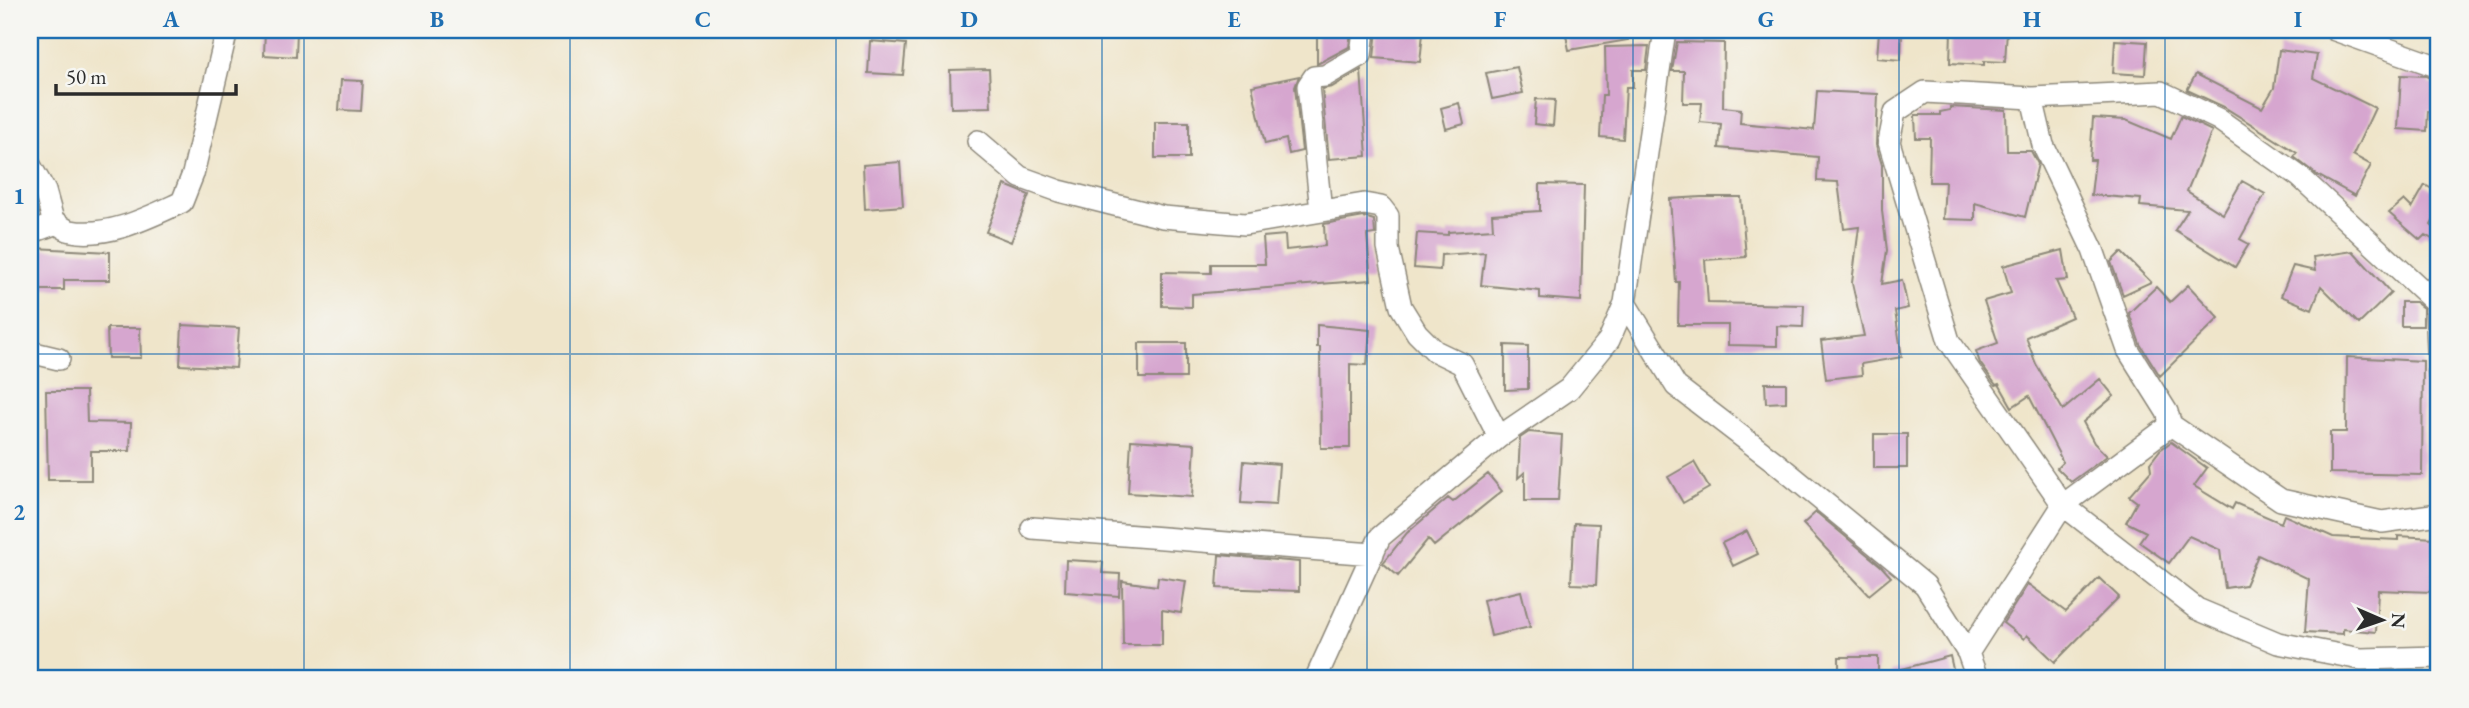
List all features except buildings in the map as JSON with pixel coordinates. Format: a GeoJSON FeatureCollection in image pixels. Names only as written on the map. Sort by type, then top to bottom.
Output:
{"type":"FeatureCollection","features":[{"type":"Feature","properties":{"kind":"street"},"geometry":{"type":"LineString","coordinates":[[30,165],[46,191],[53,220],[70,231],[105,230],[147,218],[182,202],[193,174],[227,30]]}},
{"type":"Feature","properties":{"kind":"street"},"geometry":{"type":"LineString","coordinates":[[1321,211],[1308,86],[1314,77],[1325,76],[1361,55],[1364,30]]}},
{"type":"Feature","properties":{"kind":"street"},"geometry":{"type":"LineString","coordinates":[[1316,678],[1380,537],[1499,438],[1569,389],[1609,340],[1625,303],[1665,30]]}},
{"type":"Feature","properties":{"kind":"street"},"geometry":{"type":"LineString","coordinates":[[2335,30],[2439,67]]}},
{"type":"Feature","properties":{"kind":"street"},"geometry":{"type":"LineString","coordinates":[[2439,375],[2436,303],[2300,177],[2218,119],[2161,92],[2032,97],[1925,92],[1895,112],[1889,142],[1949,341],[2063,505],[2197,609],[2278,643],[2361,659],[2439,657]]}},
{"type":"Feature","properties":{"kind":"street"},"geometry":{"type":"LineString","coordinates":[[2032,97],[2043,145],[2093,250],[2128,350],[2166,412],[2171,425],[2281,500],[2382,522],[2439,514]]}},
{"type":"Feature","properties":{"kind":"street"},"geometry":{"type":"LineString","coordinates":[[978,141],[1020,177],[1059,191],[1163,217],[1245,224],[1364,204],[1381,207],[1388,216],[1388,248],[1401,307],[1417,333],[1435,351],[1462,364],[1499,438]]}},
{"type":"Feature","properties":{"kind":"street"},"geometry":{"type":"LineString","coordinates":[[30,233],[57,223]]}},
{"type":"Feature","properties":{"kind":"street"},"geometry":{"type":"LineString","coordinates":[[1625,303],[1676,386],[1775,462],[1926,585],[1968,653],[1977,678]]}},
{"type":"Feature","properties":{"kind":"street"},"geometry":{"type":"LineString","coordinates":[[30,352],[59,359]]}},
{"type":"Feature","properties":{"kind":"street"},"geometry":{"type":"LineString","coordinates":[[1968,653],[2063,505],[2171,425]]}},
{"type":"Feature","properties":{"kind":"street"},"geometry":{"type":"LineString","coordinates":[[1032,528],[1373,554]]}}]}
